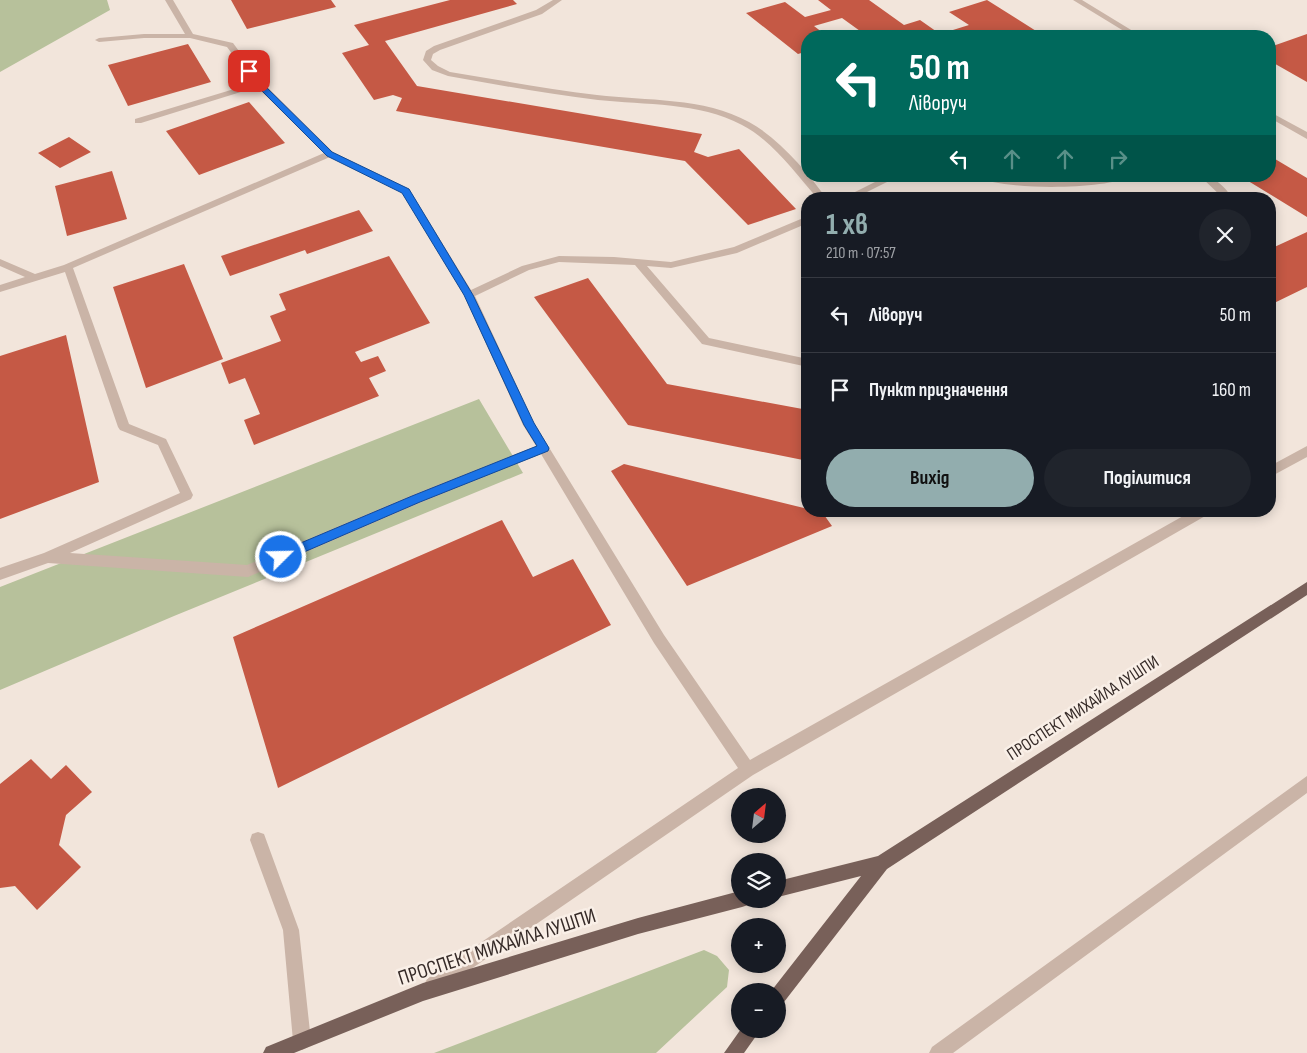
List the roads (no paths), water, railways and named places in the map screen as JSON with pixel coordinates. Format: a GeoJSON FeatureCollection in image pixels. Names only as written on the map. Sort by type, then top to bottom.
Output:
{"type":"FeatureCollection","features":[{"type":"Feature","properties":{"kind":"main road","name":"ПРОСПЕКТ МИХАЙЛА ЛУШПИ"},"geometry":{"type":"LineString","coordinates":[[786,888],[881,863],[1307,588]]}},
{"type":"Feature","properties":{"kind":"main road","name":"ПРОСПЕКТ МИХАЙЛА ЛУШПИ"},"geometry":{"type":"LineString","coordinates":[[786,986],[881,863]]}},
{"type":"Feature","properties":{"kind":"main road","name":"ПРОСПЕКТ МИХАЙЛА ЛУШПИ"},"geometry":{"type":"LineString","coordinates":[[272,1053],[423,992],[638,926],[731,902]]}},
{"type":"Feature","properties":{"kind":"main road"},"geometry":{"type":"LineString","coordinates":[[734,1053],[745,1038]]}},
{"type":"Feature","properties":{"kind":"lane"},"geometry":{"type":"LineString","coordinates":[[169,0],[190,36]]}},
{"type":"Feature","properties":{"kind":"lane"},"geometry":{"type":"LineString","coordinates":[[558,0],[540,12],[437,48],[429,53],[427,60],[435,68],[448,74],[596,97],[670,104],[724,114],[747,124],[781,152],[801,174]]}},
{"type":"Feature","properties":{"kind":"lane"},"geometry":{"type":"LineString","coordinates":[[1077,0],[1127,30]]}},
{"type":"Feature","properties":{"kind":"lane"},"geometry":{"type":"LineString","coordinates":[[99,40],[144,36],[190,36],[230,45],[259,84],[330,154],[406,191],[469,295],[529,425],[659,639],[748,770]]}},
{"type":"Feature","properties":{"kind":"lane"},"geometry":{"type":"LineString","coordinates":[[138,121],[259,84]]}},
{"type":"Feature","properties":{"kind":"lane"},"geometry":{"type":"LineString","coordinates":[[1276,118],[1307,136]]}},
{"type":"Feature","properties":{"kind":"lane"},"geometry":{"type":"LineString","coordinates":[[0,289],[68,267],[330,154]]}},
{"type":"Feature","properties":{"kind":"lane"},"geometry":{"type":"LineString","coordinates":[[808,182],[817,192]]}},
{"type":"Feature","properties":{"kind":"lane"},"geometry":{"type":"LineString","coordinates":[[860,192],[882,182]]}},
{"type":"Feature","properties":{"kind":"lane"},"geometry":{"type":"LineString","coordinates":[[1012,182],[1032,186],[1060,186],[1086,182]]}},
{"type":"Feature","properties":{"kind":"lane"},"geometry":{"type":"LineString","coordinates":[[1212,182],[1224,192]]}},
{"type":"Feature","properties":{"kind":"lane"},"geometry":{"type":"LineString","coordinates":[[469,295],[526,268],[559,259],[671,265],[737,250],[801,223]]}},
{"type":"Feature","properties":{"kind":"lane"},"geometry":{"type":"LineString","coordinates":[[0,262],[35,278]]}},
{"type":"Feature","properties":{"kind":"lane"},"geometry":{"type":"LineString","coordinates":[[638,262],[706,341],[801,361]]}},
{"type":"Feature","properties":{"kind":"lane"},"geometry":{"type":"LineString","coordinates":[[0,574],[48,557],[187,495],[162,442],[124,427],[68,267]]}},
{"type":"Feature","properties":{"kind":"lane"},"geometry":{"type":"LineString","coordinates":[[48,557],[248,571],[416,499],[544,448]]}},
{"type":"Feature","properties":{"kind":"lane"},"geometry":{"type":"LineString","coordinates":[[1276,469],[1307,451]]}},
{"type":"Feature","properties":{"kind":"lane"},"geometry":{"type":"LineString","coordinates":[[423,992],[748,770],[1192,517]]}},
{"type":"Feature","properties":{"kind":"lane"},"geometry":{"type":"LineString","coordinates":[[938,1053],[1307,784]]}},
{"type":"Feature","properties":{"kind":"lane"},"geometry":{"type":"LineString","coordinates":[[258,840],[291,930],[302,1041]]}}]}
